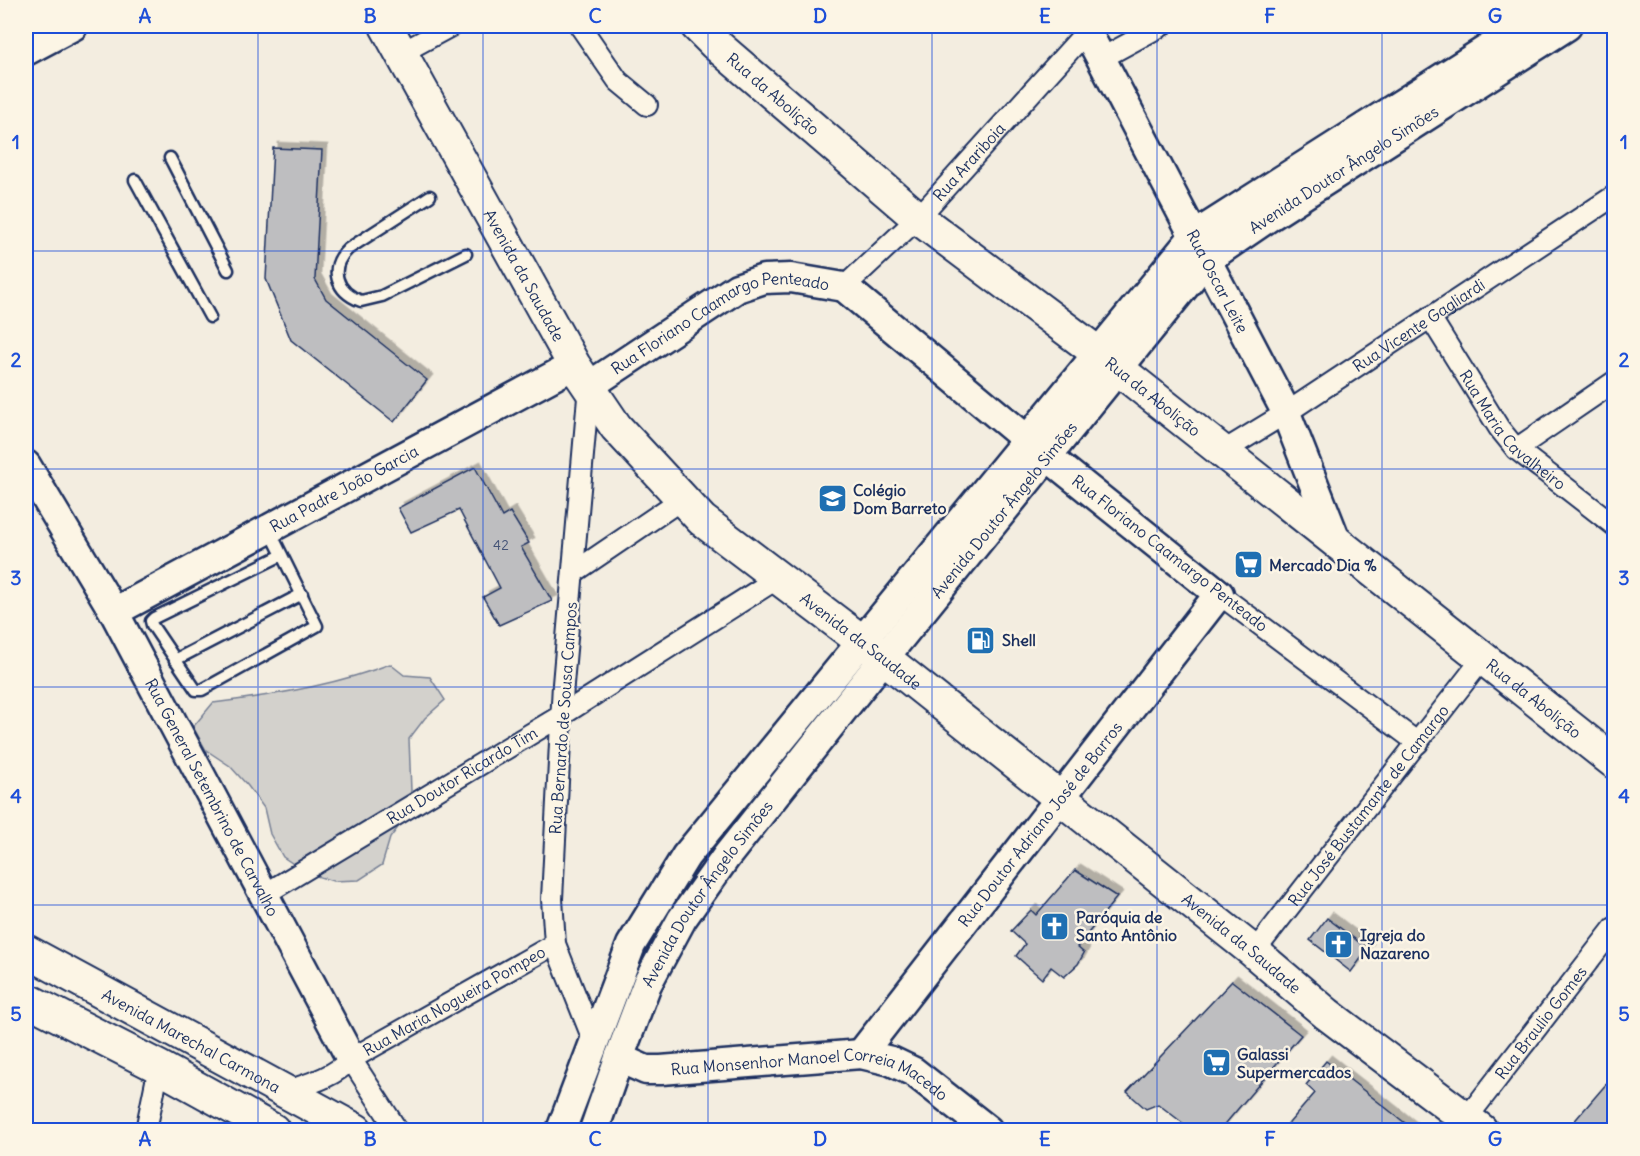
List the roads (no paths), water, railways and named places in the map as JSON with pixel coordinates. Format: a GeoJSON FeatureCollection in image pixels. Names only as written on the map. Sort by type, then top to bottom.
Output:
{"type":"FeatureCollection","features":[{"type":"Feature","properties":{"kind":"main road","name":"Avenida da Saudade"},"geometry":{"type":"LineString","coordinates":[[386,26],[581,376],[616,427],[702,520],[872,649],[1254,952],[1327,1014],[1474,1126]]}},
{"type":"Feature","properties":{"kind":"main road","name":"Rua da Abolição"},"geometry":{"type":"LineString","coordinates":[[697,26],[918,218],[1108,362],[1614,762]]}},
{"type":"Feature","properties":{"kind":"main road","name":"Avenida Marechal Carmona"},"geometry":{"type":"LineString","coordinates":[[26,951],[354,1130]]}},
{"type":"Feature","properties":{"kind":"main road"},"geometry":{"type":"LineString","coordinates":[[26,999],[159,1067],[273,1131]]}},
{"type":"Feature","properties":{"kind":"street"},"geometry":{"type":"LineString","coordinates":[[26,51],[73,26]]}},
{"type":"Feature","properties":{"kind":"street"},"geometry":{"type":"LineString","coordinates":[[401,53],[451,26]]}},
{"type":"Feature","properties":{"kind":"street"},"geometry":{"type":"LineString","coordinates":[[580,26],[618,81],[647,105]]}},
{"type":"Feature","properties":{"kind":"street"},"geometry":{"type":"LineString","coordinates":[[1102,58],[1161,26]]}},
{"type":"Feature","properties":{"kind":"street","name":"Avenida Doutor Ângelo Simões"},"geometry":{"type":"LineString","coordinates":[[561,1131],[631,945],[686,856],[872,649],[1200,248],[1500,41],[1530,26]]}},
{"type":"Feature","properties":{"kind":"street","name":"Avenida Doutor Ângelo Simões"},"geometry":{"type":"LineString","coordinates":[[1200,248],[1272,215],[1567,26]]}},
{"type":"Feature","properties":{"kind":"street","name":"Rua Arariboia"},"geometry":{"type":"LineString","coordinates":[[844,287],[918,218],[1085,28]]}},
{"type":"Feature","properties":{"kind":"street","name":"Rua Oscar Leite"},"geometry":{"type":"LineString","coordinates":[[1085,28],[1286,413],[1337,543]]}},
{"type":"Feature","properties":{"kind":"street","name":"Rua Vicente Gagliardi"},"geometry":{"type":"LineString","coordinates":[[1222,452],[1286,413],[1614,196]]}},
{"type":"Feature","properties":{"kind":"street","name":"Rua Floriano Caamargo Penteado"},"geometry":{"type":"LineString","coordinates":[[581,376],[737,288],[764,279],[791,278],[844,287],[1219,594],[1418,743]]}},
{"type":"Feature","properties":{"kind":"street","name":"Rua Maria Cavalheiro"},"geometry":{"type":"LineString","coordinates":[[1430,317],[1499,428],[1516,449],[1614,525]]}},
{"type":"Feature","properties":{"kind":"street","name":"Rua Padre João Garcia"},"geometry":{"type":"LineString","coordinates":[[114,612],[269,529],[581,376]]}},
{"type":"Feature","properties":{"kind":"street","name":"Rua Bernardo de Sousa Campos"},"geometry":{"type":"LineString","coordinates":[[581,376],[573,573],[562,715],[552,899],[555,944],[594,1042]]}},
{"type":"Feature","properties":{"kind":"street"},"geometry":{"type":"LineString","coordinates":[[1516,449],[1614,382]]}},
{"type":"Feature","properties":{"kind":"street","name":"Rua General Setembrino de Carvalho"},"geometry":{"type":"LineString","coordinates":[[26,465],[114,612],[351,1059],[397,1131]]}},
{"type":"Feature","properties":{"kind":"street"},"geometry":{"type":"LineString","coordinates":[[573,573],[682,499]]}},
{"type":"Feature","properties":{"kind":"street","name":"Rua Doutor Ricardo Tim"},"geometry":{"type":"LineString","coordinates":[[265,894],[562,715],[778,578]]}},
{"type":"Feature","properties":{"kind":"street","name":"Rua Doutor Adriano José de Barros"},"geometry":{"type":"LineString","coordinates":[[861,1054],[1219,594]]}},
{"type":"Feature","properties":{"kind":"street","name":"Avenida Doutor Ângelo Simões"},"geometry":{"type":"LineString","coordinates":[[594,1131],[647,984],[682,919],[872,649]]}},
{"type":"Feature","properties":{"kind":"street","name":"Rua José Bustamante de Camargo"},"geometry":{"type":"LineString","coordinates":[[1254,952],[1483,658]]}},
{"type":"Feature","properties":{"kind":"street","name":"Rua Braulio Gomes"},"geometry":{"type":"LineString","coordinates":[[1474,1126],[1614,928]]}},
{"type":"Feature","properties":{"kind":"street","name":"Rua Maria Nogueira Pompeo"},"geometry":{"type":"LineString","coordinates":[[284,1092],[326,1077],[343,1067],[351,1059],[555,944]]}},
{"type":"Feature","properties":{"kind":"street","name":"Rua Monsenhor Manoel Correia Macedo"},"geometry":{"type":"LineString","coordinates":[[619,1058],[646,1070],[662,1070],[861,1054],[891,1061],[914,1072],[988,1131]]}},
{"type":"Feature","properties":{"kind":"street"},"geometry":{"type":"LineString","coordinates":[[146,1131],[159,1067]]}},
{"type":"Feature","properties":{"kind":"lane"},"geometry":{"type":"LineString","coordinates":[[170,158],[228,270]]}},
{"type":"Feature","properties":{"kind":"lane"},"geometry":{"type":"LineString","coordinates":[[135,180],[210,317]]}},
{"type":"Feature","properties":{"kind":"lane"},"geometry":{"type":"LineString","coordinates":[[429,196],[342,254],[337,263],[336,272],[345,292],[361,302],[382,296],[466,254]]}},
{"type":"Feature","properties":{"kind":"lane"},"geometry":{"type":"LineString","coordinates":[[269,529],[317,623],[316,627],[198,691],[151,621],[282,555]]}},
{"type":"Feature","properties":{"kind":"lane"},"geometry":{"type":"LineString","coordinates":[[176,660],[302,594]]}},
{"type":"Feature","properties":{"kind":"place","name":"Colégio Dom Barreto"},"geometry":{"type":"Point","coordinates":[832,499]}},
{"type":"Feature","properties":{"kind":"place","name":"Mercado Dia %"},"geometry":{"type":"Point","coordinates":[1248,565]}},
{"type":"Feature","properties":{"kind":"place","name":"Shell"},"geometry":{"type":"Point","coordinates":[981,640]}},
{"type":"Feature","properties":{"kind":"place","name":"Paróquia de Santo Antônio"},"geometry":{"type":"Point","coordinates":[1055,926]}},
{"type":"Feature","properties":{"kind":"place","name":"Igreja do Nazareno"},"geometry":{"type":"Point","coordinates":[1339,944]}},
{"type":"Feature","properties":{"kind":"place","name":"Galassi Supermercados"},"geometry":{"type":"Point","coordinates":[1216,1063]}}]}
